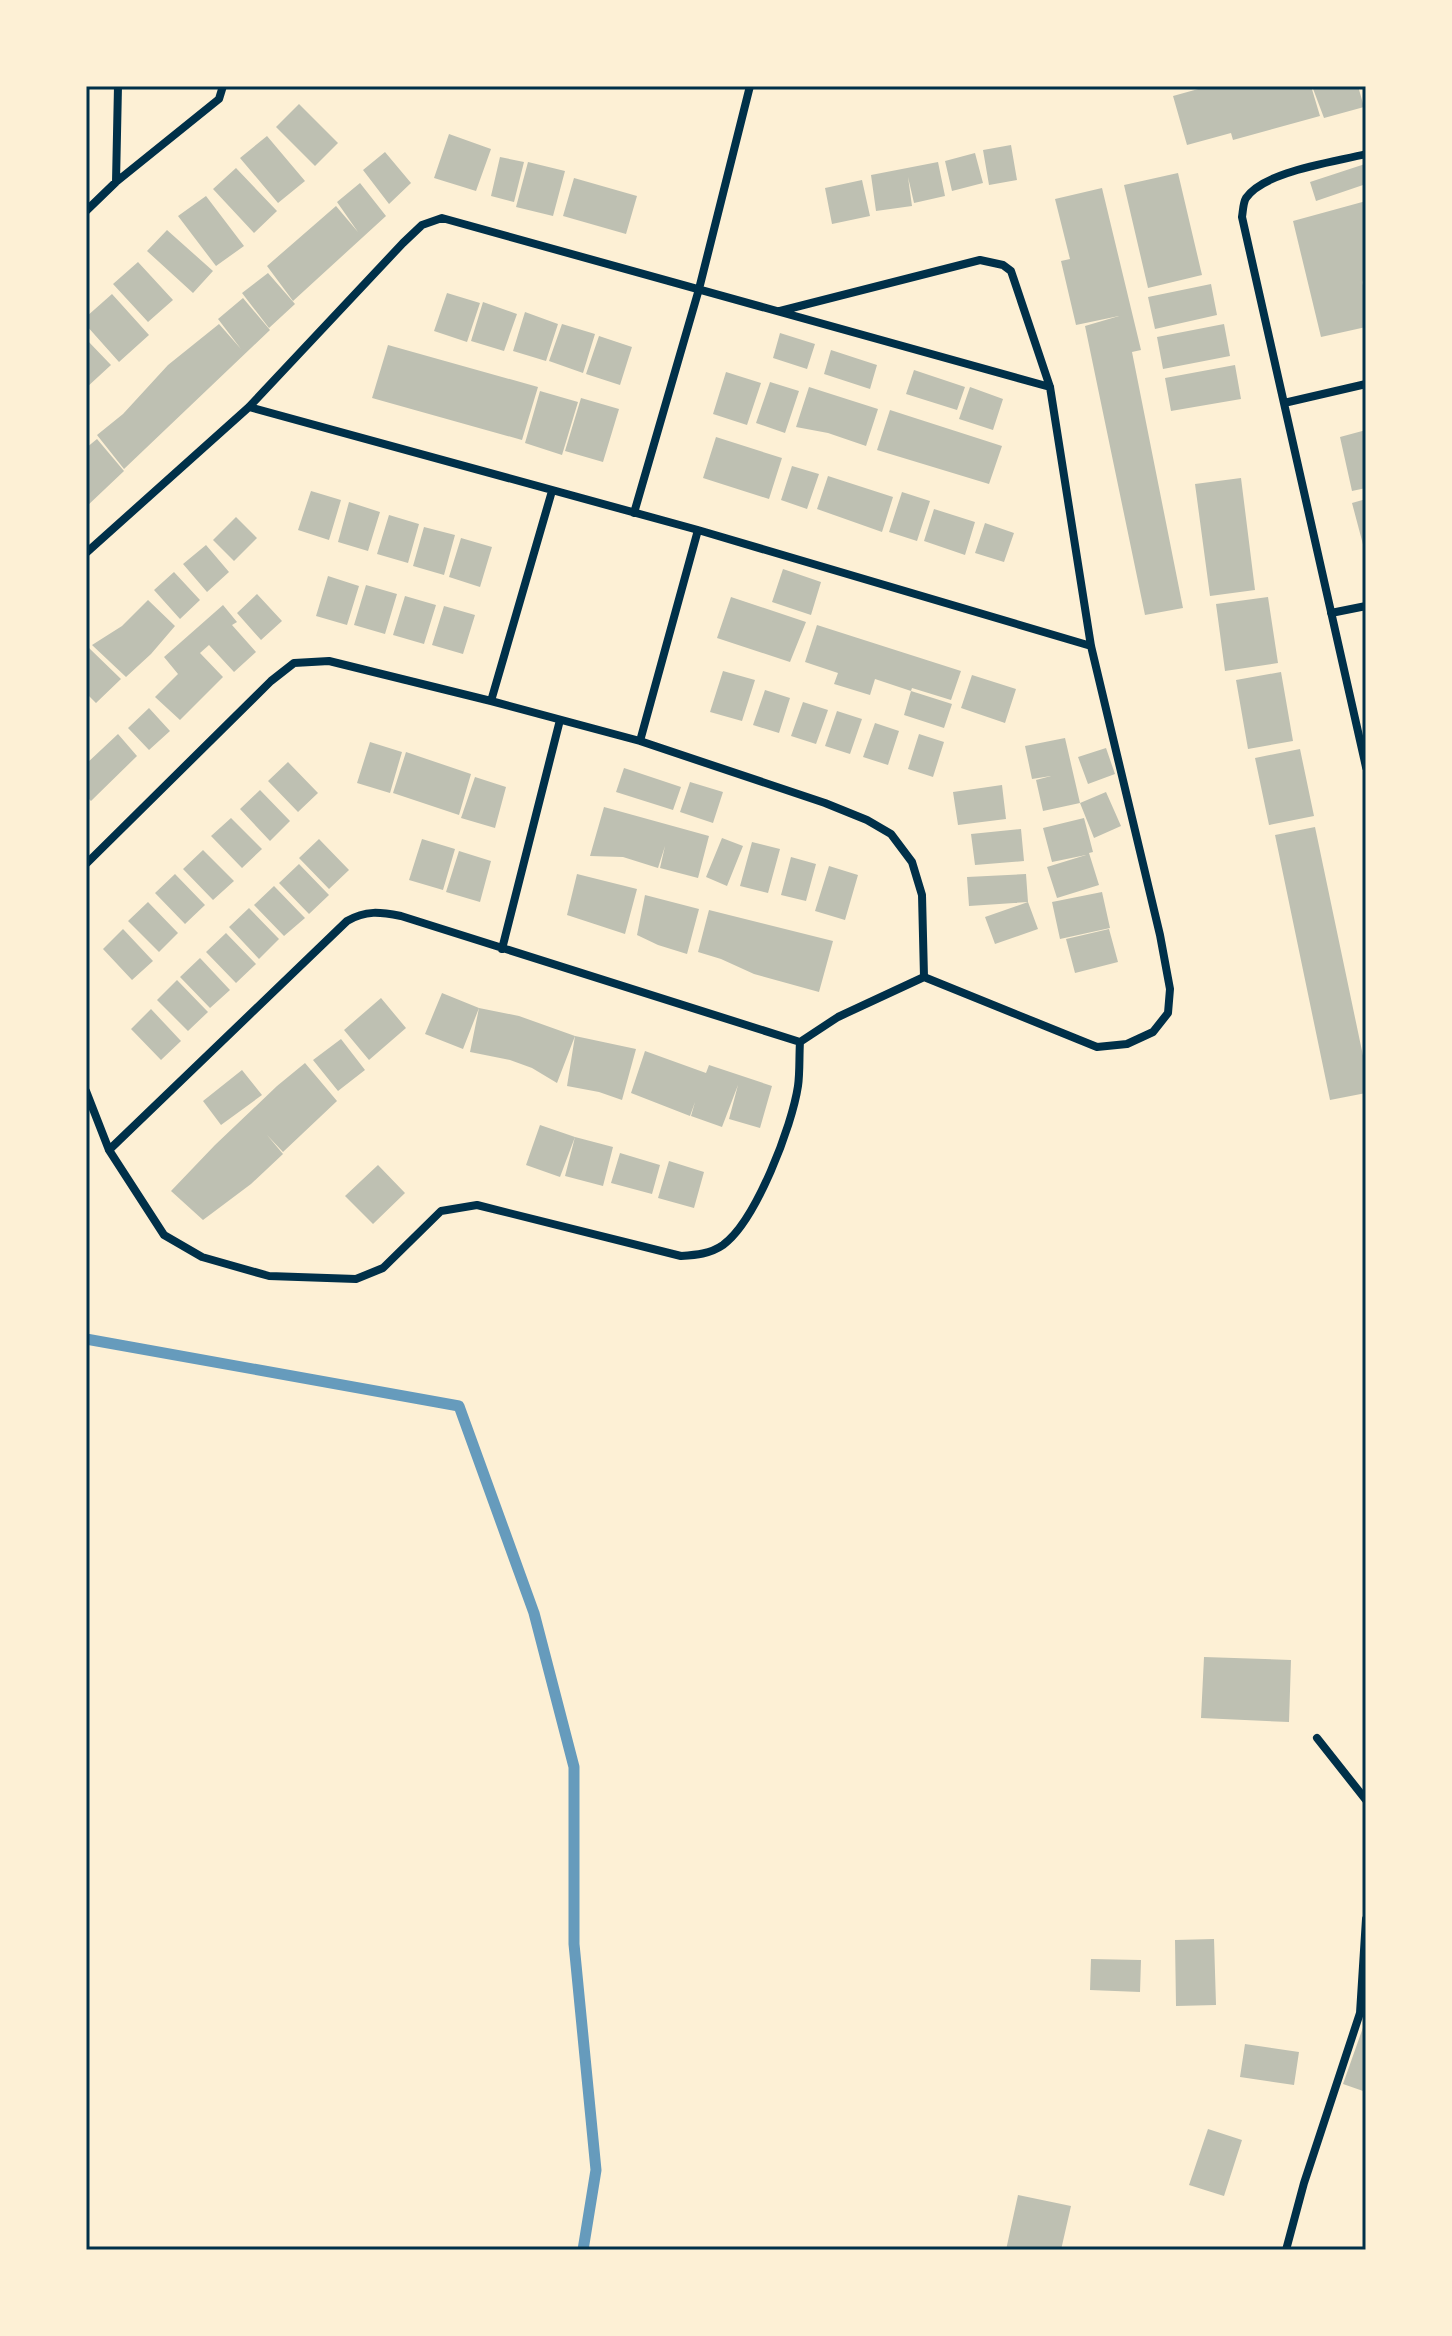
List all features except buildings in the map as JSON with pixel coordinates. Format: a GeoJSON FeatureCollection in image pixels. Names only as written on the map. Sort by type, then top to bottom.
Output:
{"type":"FeatureCollection","features":[{"type":"Feature","properties":{"kind":"street"},"geometry":{"type":"LineString","coordinates":[[116,182],[118,86]]}},
{"type":"Feature","properties":{"kind":"street"},"geometry":{"type":"LineString","coordinates":[[86,211],[116,182],[219,99],[223,86]]}},
{"type":"Feature","properties":{"kind":"street"},"geometry":{"type":"LineString","coordinates":[[634,513],[699,289],[750,86]]}},
{"type":"Feature","properties":{"kind":"street"},"geometry":{"type":"LineString","coordinates":[[1366,154],[1275,176],[1245,200],[1242,217],[1366,767]]}},
{"type":"Feature","properties":{"kind":"street"},"geometry":{"type":"LineString","coordinates":[[86,553],[249,407],[422,225],[442,218],[1050,387]]}},
{"type":"Feature","properties":{"kind":"street"},"geometry":{"type":"LineString","coordinates":[[780,311],[980,260],[1003,265],[1011,271],[1050,387],[1091,646],[1170,989],[1168,1013],[1153,1032],[1127,1044],[1097,1047],[924,977],[838,1017],[800,1042]]}},
{"type":"Feature","properties":{"kind":"street"},"geometry":{"type":"LineString","coordinates":[[1284,403],[1366,384]]}},
{"type":"Feature","properties":{"kind":"street"},"geometry":{"type":"LineString","coordinates":[[249,407],[698,530],[1091,646]]}},
{"type":"Feature","properties":{"kind":"street"},"geometry":{"type":"LineString","coordinates":[[491,701],[552,491]]}},
{"type":"Feature","properties":{"kind":"street"},"geometry":{"type":"LineString","coordinates":[[640,741],[698,530]]}},
{"type":"Feature","properties":{"kind":"street"},"geometry":{"type":"LineString","coordinates":[[1331,613],[1366,606]]}},
{"type":"Feature","properties":{"kind":"street"},"geometry":{"type":"LineString","coordinates":[[86,864],[260,692],[294,663],[329,661],[640,741],[867,820],[891,834],[912,862],[922,895],[924,977]]}},
{"type":"Feature","properties":{"kind":"street"},"geometry":{"type":"LineString","coordinates":[[502,949],[560,720]]}},
{"type":"Feature","properties":{"kind":"street"},"geometry":{"type":"LineString","coordinates":[[109,1150],[347,921],[361,913],[379,911],[401,916],[800,1042]]}},
{"type":"Feature","properties":{"kind":"street"},"geometry":{"type":"LineString","coordinates":[[86,1091],[109,1150],[164,1235],[202,1257],[269,1276],[356,1279],[383,1268],[441,1211],[477,1205],[681,1256],[704,1254],[723,1245],[746,1219],[780,1151],[798,1086],[800,1042]]}},
{"type":"Feature","properties":{"kind":"street"},"geometry":{"type":"LineString","coordinates":[[1317,1738],[1366,1800]]}},
{"type":"Feature","properties":{"kind":"street"},"geometry":{"type":"LineString","coordinates":[[1288,2250],[1304,2183],[1360,2013],[1366,1919]]}},
{"type":"Feature","properties":{"kind":"waterway"},"geometry":{"type":"LineString","coordinates":[[86,1339],[459,1406],[534,1613],[574,1767],[574,1944],[596,2170],[583,2250]]}}]}
